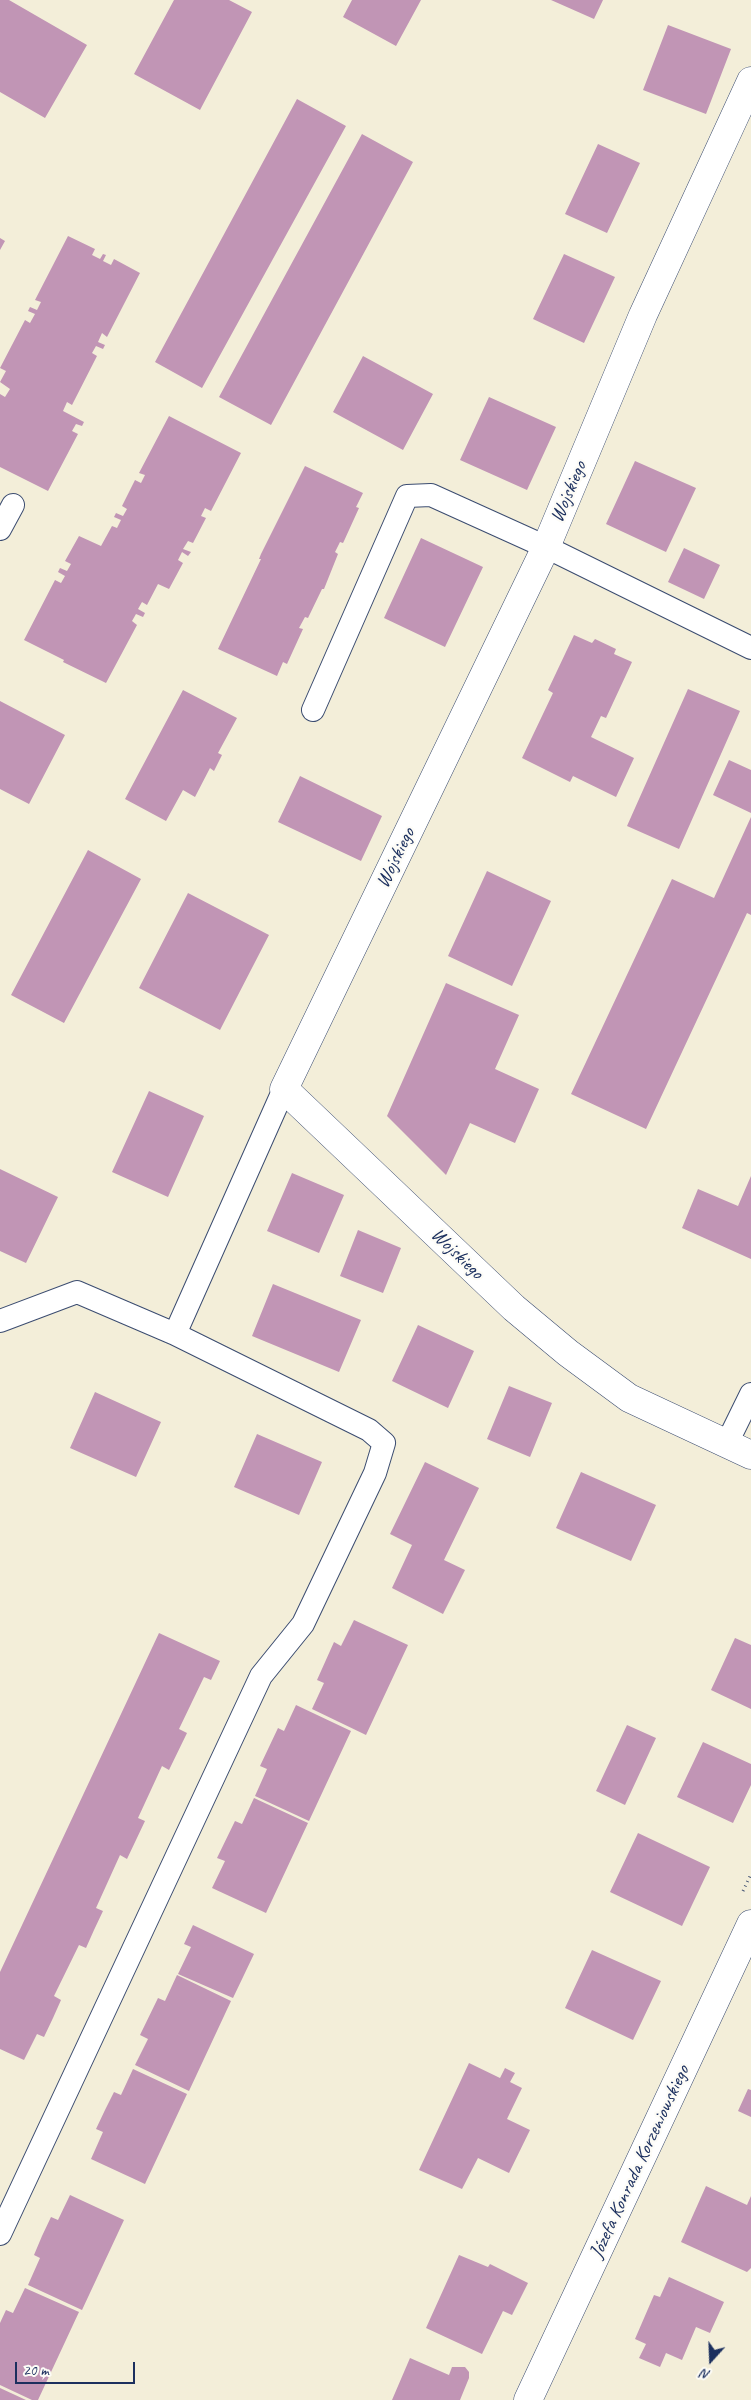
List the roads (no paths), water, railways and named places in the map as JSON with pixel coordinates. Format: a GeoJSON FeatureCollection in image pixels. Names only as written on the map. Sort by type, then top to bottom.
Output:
{"type":"FeatureCollection","features":[{"type":"Feature","properties":{"kind":"street","name":"Wojskiego"},"geometry":{"type":"LineString","coordinates":[[751,81],[643,315],[546,547],[284,1089],[506,1302],[568,1354],[629,1398],[751,1455]]}},
{"type":"Feature","properties":{"kind":"street","name":"Józefa Konrada Korzeniowskiego"},"geometry":{"type":"LineString","coordinates":[[528,2400],[751,1924]]}},
{"type":"Feature","properties":{"kind":"lane"},"geometry":{"type":"LineString","coordinates":[[312,710],[407,496],[431,495],[546,547],[751,648]]}},
{"type":"Feature","properties":{"kind":"lane"},"geometry":{"type":"LineString","coordinates":[[0,529],[13,505]]}},
{"type":"Feature","properties":{"kind":"lane"},"geometry":{"type":"LineString","coordinates":[[175,1334],[284,1089]]}},
{"type":"Feature","properties":{"kind":"lane"},"geometry":{"type":"LineString","coordinates":[[0,1321],[77,1292],[175,1334],[369,1430],[384,1443],[376,1473],[303,1624],[261,1676],[0,2234]]}},
{"type":"Feature","properties":{"kind":"lane"},"geometry":{"type":"LineString","coordinates":[[727,1443],[751,1394]]}}]}
